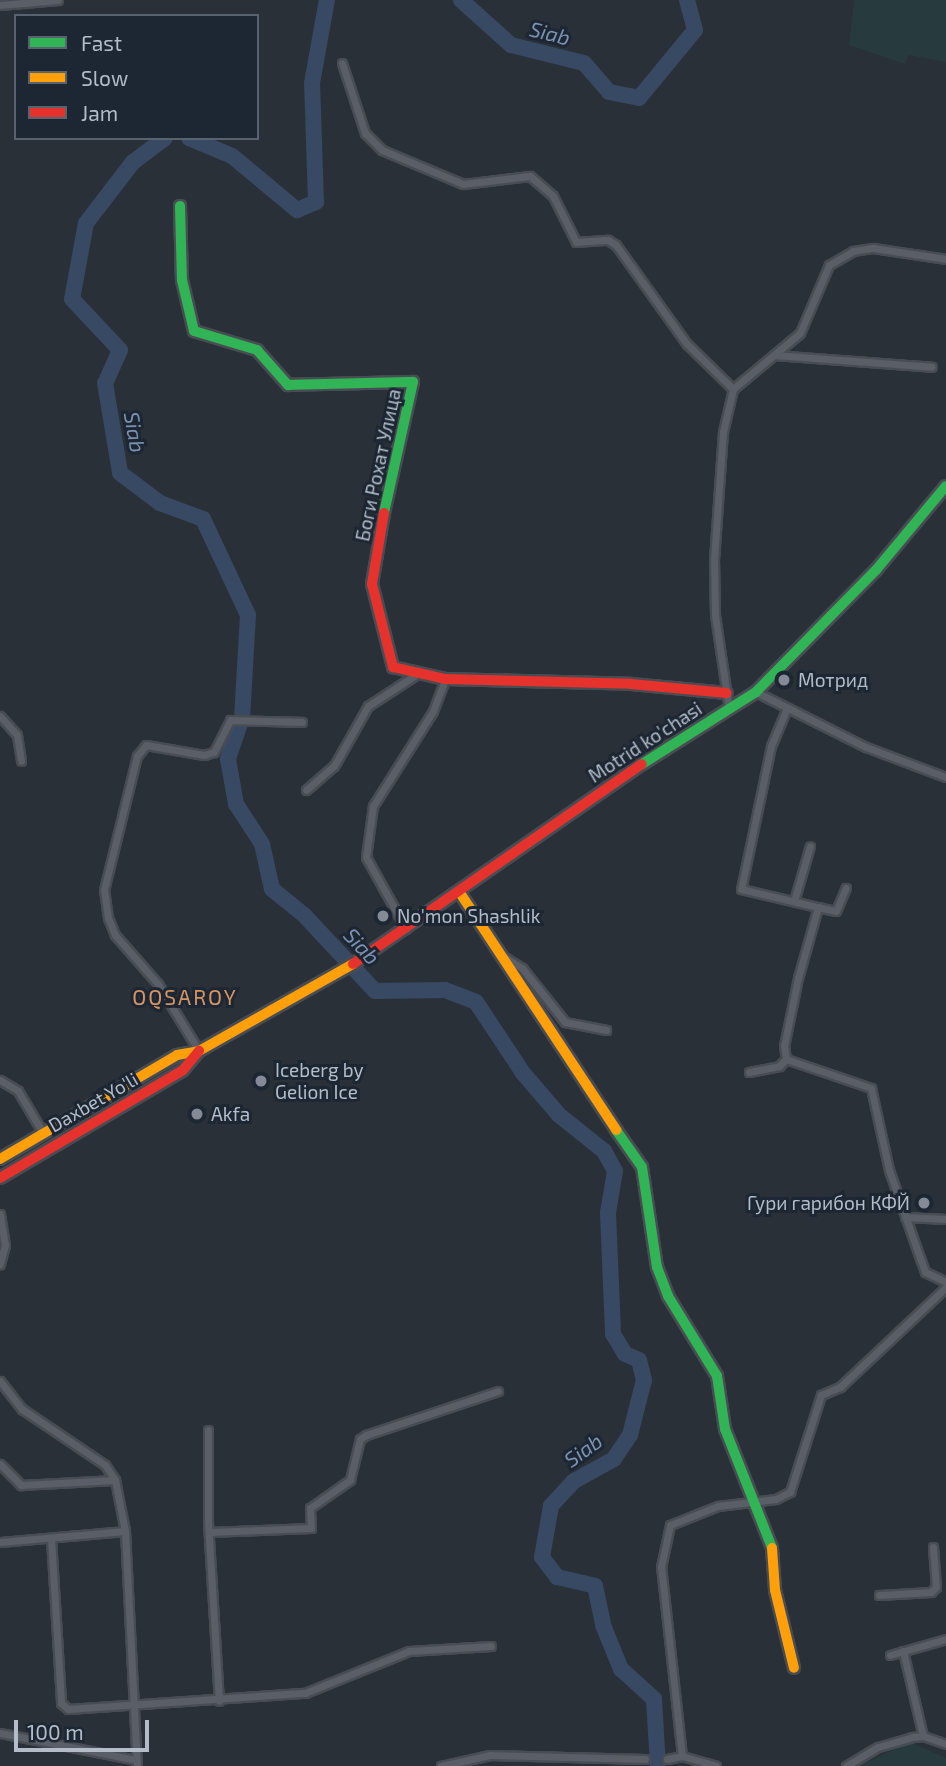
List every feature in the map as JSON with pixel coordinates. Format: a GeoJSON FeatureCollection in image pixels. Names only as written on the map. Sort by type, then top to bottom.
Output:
{"type":"FeatureCollection","features":[{"type":"Feature","properties":{"kind":"street"},"geometry":{"type":"LineString","coordinates":[[0,5],[58,0]]}},
{"type":"Feature","properties":{"kind":"street"},"geometry":{"type":"LineString","coordinates":[[342,63],[352,105],[365,133],[382,150],[463,184],[530,176],[553,196],[578,244],[608,240],[616,245],[687,344],[733,390]]}},
{"type":"Feature","properties":{"kind":"street","name":"Боги Рохат Улица"},"geometry":{"type":"LineString","coordinates":[[180,206],[182,280],[194,331],[257,349],[288,385],[413,382],[401,444],[392,460],[372,584],[393,667],[445,679],[631,684],[727,693]]}},
{"type":"Feature","properties":{"kind":"street"},"geometry":{"type":"LineString","coordinates":[[729,709],[715,615],[714,560],[723,432],[733,390],[800,333],[829,265],[853,251],[873,248],[946,259]]}},
{"type":"Feature","properties":{"kind":"street"},"geometry":{"type":"LineString","coordinates":[[774,355],[932,368]]}},
{"type":"Feature","properties":{"kind":"street","name":"Motrid ko'chasi"},"geometry":{"type":"LineString","coordinates":[[325,982],[460,893],[629,772],[756,692],[876,570],[946,486]]}},
{"type":"Feature","properties":{"kind":"street"},"geometry":{"type":"LineString","coordinates":[[306,790],[334,766],[368,706],[416,674]]}},
{"type":"Feature","properties":{"kind":"street"},"geometry":{"type":"LineString","coordinates":[[406,929],[366,857],[373,806],[433,711],[445,679]]}},
{"type":"Feature","properties":{"kind":"street"},"geometry":{"type":"LineString","coordinates":[[756,692],[866,747],[946,777]]}},
{"type":"Feature","properties":{"kind":"street"},"geometry":{"type":"LineString","coordinates":[[786,708],[771,746],[741,888],[836,911],[846,888]]}},
{"type":"Feature","properties":{"kind":"street"},"geometry":{"type":"LineString","coordinates":[[0,716],[17,735],[21,761]]}},
{"type":"Feature","properties":{"kind":"street"},"geometry":{"type":"LineString","coordinates":[[199,1051],[158,984],[115,935],[104,890],[140,749],[146,745],[204,755],[214,752],[230,720],[302,722]]}},
{"type":"Feature","properties":{"kind":"street"},"geometry":{"type":"LineString","coordinates":[[794,901],[810,846]]}},
{"type":"Feature","properties":{"kind":"street"},"geometry":{"type":"LineString","coordinates":[[460,893],[497,953],[642,1167],[657,1267],[668,1296],[704,1348],[717,1376],[725,1429],[776,1558],[775,1590],[794,1668]]}},
{"type":"Feature","properties":{"kind":"street"},"geometry":{"type":"LineString","coordinates":[[786,1059],[784,1046],[798,978],[818,907]]}},
{"type":"Feature","properties":{"kind":"street"},"geometry":{"type":"LineString","coordinates":[[497,953],[522,968],[565,1022],[606,1030]]}},
{"type":"Feature","properties":{"kind":"street","name":"Daxbet Yo'li"},"geometry":{"type":"LineString","coordinates":[[0,1159],[177,1055],[199,1051],[325,982]]}},
{"type":"Feature","properties":{"kind":"street","name":"Daxbet Yo'li"},"geometry":{"type":"LineString","coordinates":[[0,1178],[183,1070],[199,1051]]}},
{"type":"Feature","properties":{"kind":"street"},"geometry":{"type":"LineString","coordinates":[[749,1072],[779,1066],[786,1059]]}},
{"type":"Feature","properties":{"kind":"street"},"geometry":{"type":"LineString","coordinates":[[682,1756],[668,1650],[664,1542],[670,1525],[689,1514],[754,1499],[776,1499],[790,1492],[821,1395],[840,1387],[946,1284],[925,1272],[905,1217],[871,1088],[786,1059]]}},
{"type":"Feature","properties":{"kind":"street"},"geometry":{"type":"LineString","coordinates":[[0,1080],[18,1091],[43,1133]]}},
{"type":"Feature","properties":{"kind":"street"},"geometry":{"type":"LineString","coordinates":[[905,1217],[945,1218],[946,1208]]}},
{"type":"Feature","properties":{"kind":"street"},"geometry":{"type":"LineString","coordinates":[[0,1214],[5,1245],[0,1264]]}},
{"type":"Feature","properties":{"kind":"street"},"geometry":{"type":"LineString","coordinates":[[0,1381],[22,1409],[51,1433],[105,1465],[115,1480],[125,1531],[136,1763],[0,1733]]}},
{"type":"Feature","properties":{"kind":"street"},"geometry":{"type":"LineString","coordinates":[[209,1532],[311,1528],[310,1508],[350,1480],[360,1439],[498,1391]]}},
{"type":"Feature","properties":{"kind":"street"},"geometry":{"type":"LineString","coordinates":[[208,1430],[209,1532],[219,1700]]}},
{"type":"Feature","properties":{"kind":"street"},"geometry":{"type":"LineString","coordinates":[[0,1464],[21,1485],[115,1480]]}},
{"type":"Feature","properties":{"kind":"street"},"geometry":{"type":"LineString","coordinates":[[0,1542],[125,1531]]}},
{"type":"Feature","properties":{"kind":"street"},"geometry":{"type":"LineString","coordinates":[[51,1538],[61,1703],[72,1710],[305,1693],[409,1651],[491,1646]]}},
{"type":"Feature","properties":{"kind":"street"},"geometry":{"type":"LineString","coordinates":[[879,1595],[931,1592],[936,1587],[933,1547]]}},
{"type":"Feature","properties":{"kind":"street"},"geometry":{"type":"LineString","coordinates":[[890,1655],[946,1639]]}},
{"type":"Feature","properties":{"kind":"street"},"geometry":{"type":"LineString","coordinates":[[903,1651],[923,1736]]}},
{"type":"Feature","properties":{"kind":"street"},"geometry":{"type":"LineString","coordinates":[[846,1766],[878,1747],[923,1736],[946,1744]]}},
{"type":"Feature","properties":{"kind":"street"},"geometry":{"type":"LineString","coordinates":[[667,1759],[682,1756],[716,1766]]}},
{"type":"Feature","properties":{"kind":"street"},"geometry":{"type":"LineString","coordinates":[[441,1766],[477,1762],[645,1759]]}},
{"type":"Feature","properties":{"kind":"green space"},"geometry":{"type":"Polygon","coordinates":[[[854,0],[946,0],[946,62],[908,55],[905,64],[849,45],[854,0]]]}},
{"type":"Feature","properties":{"kind":"green space"},"geometry":{"type":"Polygon","coordinates":[[[910,1742],[946,1758],[946,1766],[859,1766],[910,1742]]]}},
{"type":"Feature","properties":{"kind":"waterway","name":"Siab"},"geometry":{"type":"LineString","coordinates":[[194,140],[232,156],[297,210],[316,202],[312,83],[327,0]]}},
{"type":"Feature","properties":{"kind":"waterway","name":"Siab"},"geometry":{"type":"LineString","coordinates":[[461,0],[511,45],[584,63],[609,92],[639,98],[695,30],[687,0]]}},
{"type":"Feature","properties":{"kind":"waterway","name":"Siab"},"geometry":{"type":"LineString","coordinates":[[162,140],[133,162],[86,223],[72,299],[120,350],[105,383],[120,473],[160,503],[203,519],[248,615],[242,718],[228,759],[236,804],[262,844],[272,889],[304,915],[375,991],[445,990],[476,1002],[523,1073],[559,1115],[604,1151],[615,1171],[608,1213],[613,1334],[625,1354],[639,1360],[644,1380],[630,1435],[614,1459],[574,1481],[551,1506],[542,1557],[557,1577],[595,1586],[603,1625],[621,1669],[654,1699],[658,1766]]}},
{"type":"Feature","properties":{"kind":"traffic: fast"},"geometry":{"type":"LineString","coordinates":[[180,206],[182,280],[194,331],[257,350],[288,385],[413,382],[384,513]]}},
{"type":"Feature","properties":{"kind":"traffic: fast"},"geometry":{"type":"LineString","coordinates":[[642,764],[756,692],[876,570],[946,486]]}},
{"type":"Feature","properties":{"kind":"traffic: fast"},"geometry":{"type":"LineString","coordinates":[[616,1130],[642,1167],[657,1267],[668,1296],[717,1376],[725,1429],[772,1548]]}},
{"type":"Feature","properties":{"kind":"traffic: slow"},"geometry":{"type":"LineString","coordinates":[[460,893],[616,1130]]}},
{"type":"Feature","properties":{"kind":"traffic: slow"},"geometry":{"type":"LineString","coordinates":[[0,1159],[177,1055],[199,1051],[353,964]]}},
{"type":"Feature","properties":{"kind":"traffic: slow"},"geometry":{"type":"LineString","coordinates":[[772,1548],[775,1590],[794,1668]]}},
{"type":"Feature","properties":{"kind":"traffic: jam"},"geometry":{"type":"LineString","coordinates":[[384,513],[372,584],[393,667],[445,679],[631,684],[727,693]]}},
{"type":"Feature","properties":{"kind":"traffic: jam"},"geometry":{"type":"LineString","coordinates":[[353,964],[642,764]]}},
{"type":"Feature","properties":{"kind":"traffic: jam"},"geometry":{"type":"LineString","coordinates":[[0,1178],[183,1070],[199,1051]]}},
{"type":"Feature","properties":{"kind":"place","name":"Мотрид"},"geometry":{"type":"Point","coordinates":[784,680]}},
{"type":"Feature","properties":{"kind":"place","name":"No'mon Shashlik"},"geometry":{"type":"Point","coordinates":[383,916]}},
{"type":"Feature","properties":{"kind":"place","name":"Iceberg by Gelion Ice"},"geometry":{"type":"Point","coordinates":[261,1081]}},
{"type":"Feature","properties":{"kind":"place","name":"Akfa"},"geometry":{"type":"Point","coordinates":[197,1114]}},
{"type":"Feature","properties":{"kind":"place","name":"Гури гарибон КФЙ"},"geometry":{"type":"Point","coordinates":[924,1203]}},
{"type":"Feature","properties":{"kind":"district","name":"OQSAROY"},"geometry":{"type":"Point","coordinates":[185,997]}}]}
